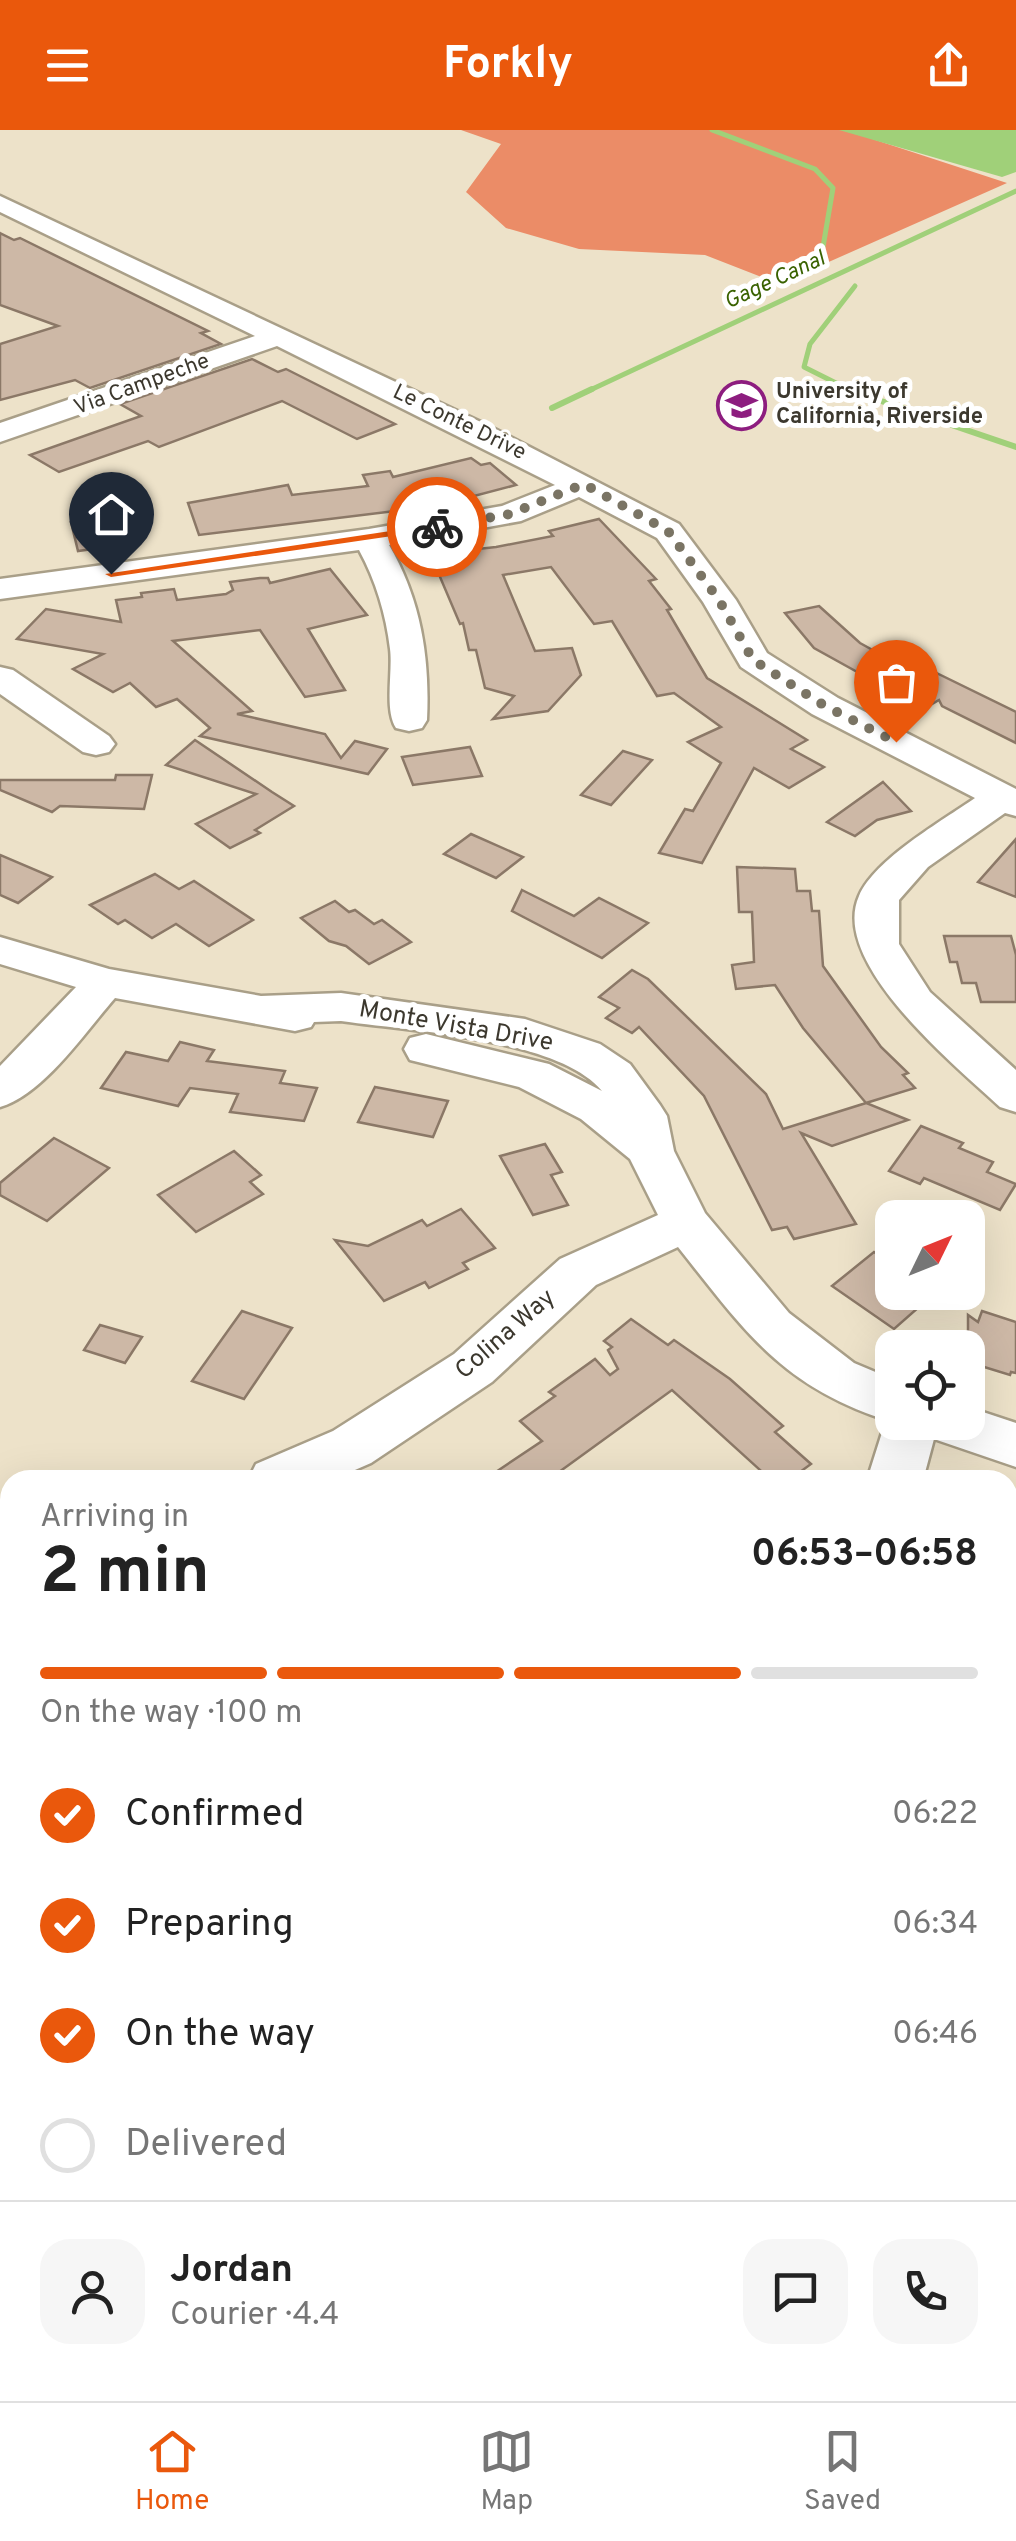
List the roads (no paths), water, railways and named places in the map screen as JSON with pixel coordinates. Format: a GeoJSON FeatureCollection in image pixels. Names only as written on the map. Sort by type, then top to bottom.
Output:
{"type":"FeatureCollection","features":[{"type":"Feature","properties":{"kind":"street","name":"Le Conte Drive"},"geometry":{"type":"LineString","coordinates":[[0,203],[584,484],[668,531],[719,600],[753,660],[825,706],[1009,800]]}},
{"type":"Feature","properties":{"kind":"street","name":"Via Campeche"},"geometry":{"type":"LineString","coordinates":[[4,433],[278,337]]}},
{"type":"Feature","properties":{"kind":"street"},"geometry":{"type":"LineString","coordinates":[[0,589],[369,539],[510,514],[584,484]]}},
{"type":"Feature","properties":{"kind":"street"},"geometry":{"type":"LineString","coordinates":[[369,539],[402,609],[411,668],[409,720]]}},
{"type":"Feature","properties":{"kind":"street"},"geometry":{"type":"LineString","coordinates":[[0,678],[96,744]]}},
{"type":"Feature","properties":{"kind":"street"},"geometry":{"type":"LineString","coordinates":[[1009,800],[914,858],[878,898],[878,944],[915,1002],[1016,1096]]}},
{"type":"Feature","properties":{"kind":"street","name":"Monte Vista Drive"},"geometry":{"type":"LineString","coordinates":[[0,950],[105,982],[264,1010],[534,1074],[597,1108],[650,1150],[686,1223],[771,1328],[835,1378],[875,1394]]}},
{"type":"Feature","properties":{"kind":"street"},"geometry":{"type":"LineString","coordinates":[[0,1091],[36,1059],[105,982]]}},
{"type":"Feature","properties":{"kind":"street","name":"Colina Way"},"geometry":{"type":"LineString","coordinates":[[298,1470],[352,1446],[473,1368],[578,1272],[686,1223]]}},
{"type":"Feature","properties":{"kind":"street"},"geometry":{"type":"LineString","coordinates":[[985,1434],[1016,1444]]}},
{"type":"Feature","properties":{"kind":"street"},"geometry":{"type":"LineString","coordinates":[[898,1470],[907,1440]]}},
{"type":"Feature","properties":{"kind":"waterway"},"geometry":{"type":"LineString","coordinates":[[712,130],[815,169],[833,188],[823,247]]}},
{"type":"Feature","properties":{"kind":"waterway","name":"Gage Canal"},"geometry":{"type":"LineString","coordinates":[[586,392],[1016,191]]}},
{"type":"Feature","properties":{"kind":"waterway"},"geometry":{"type":"LineString","coordinates":[[852,391],[804,367],[810,344],[855,286]]}},
{"type":"Feature","properties":{"kind":"waterway","name":"Gage Canal"},"geometry":{"type":"LineString","coordinates":[[552,408],[592,389]]}},
{"type":"Feature","properties":{"kind":"waterway"},"geometry":{"type":"LineString","coordinates":[[846,389],[852,391]]}},
{"type":"Feature","properties":{"kind":"waterway"},"geometry":{"type":"LineString","coordinates":[[852,391],[1016,447]]}},
{"type":"Feature","properties":{"kind":"place","name":"University of California, Riverside"},"geometry":{"type":"Point","coordinates":[741,405]}}]}
